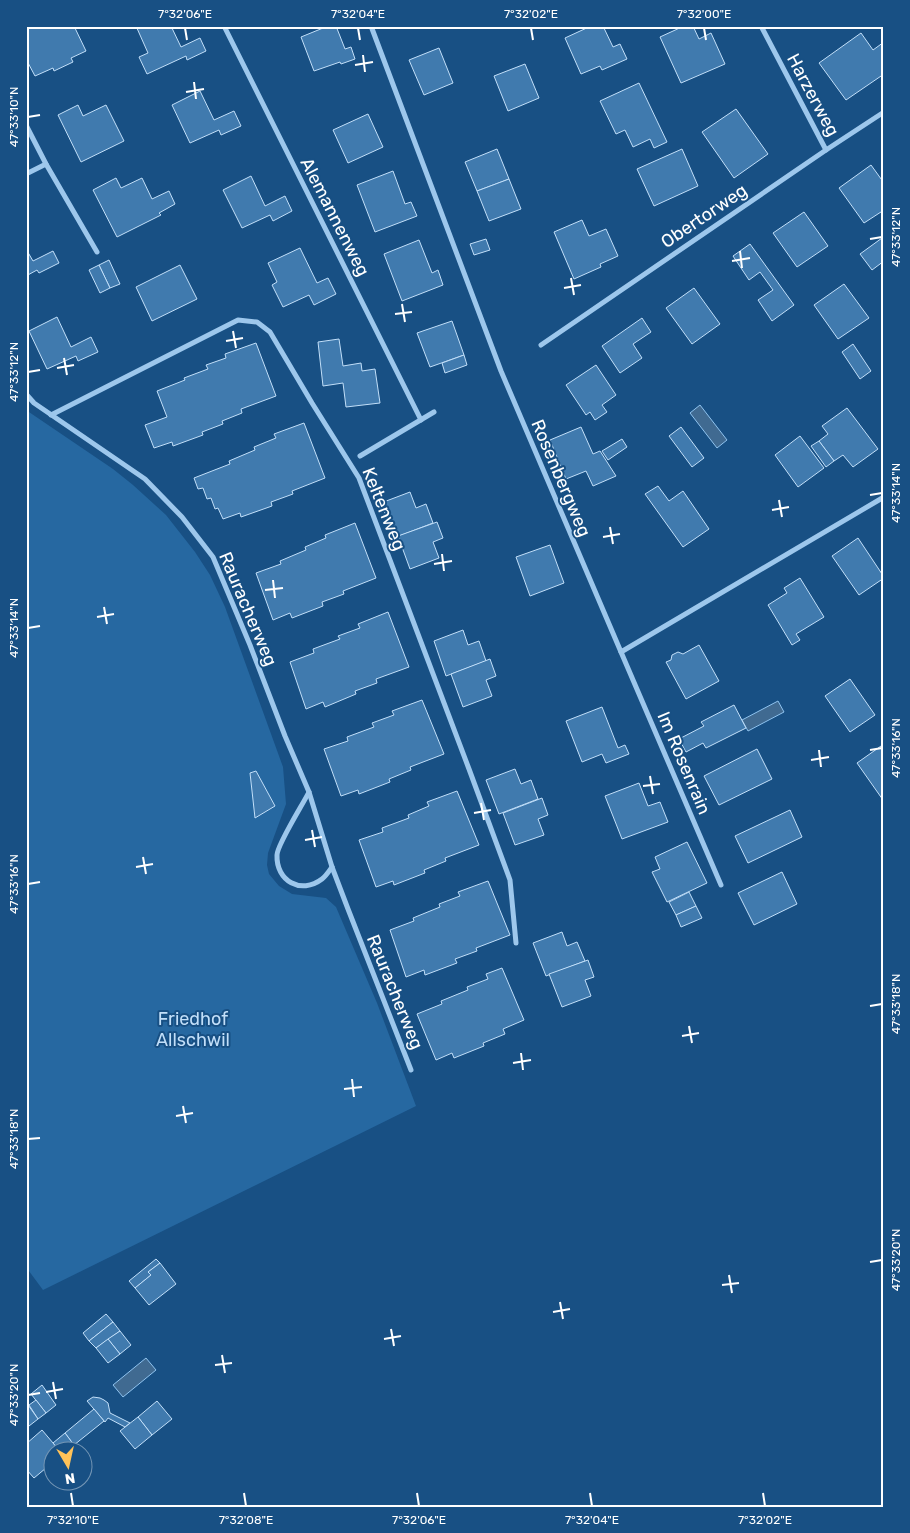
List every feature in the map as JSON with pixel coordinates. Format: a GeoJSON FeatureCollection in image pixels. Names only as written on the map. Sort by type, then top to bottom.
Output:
{"type":"FeatureCollection","features":[{"type":"Feature","properties":{"kind":"street","name":"Alemannenweg"},"geometry":{"type":"LineString","coordinates":[[224,26],[421,420]]}},
{"type":"Feature","properties":{"kind":"street","name":"Rosenbergweg"},"geometry":{"type":"LineString","coordinates":[[371,26],[501,371],[621,652]]}},
{"type":"Feature","properties":{"kind":"street","name":"Harzerweg"},"geometry":{"type":"LineString","coordinates":[[761,26],[826,150]]}},
{"type":"Feature","properties":{"kind":"street","name":"Obertorweg"},"geometry":{"type":"LineString","coordinates":[[541,345],[884,112]]}},
{"type":"Feature","properties":{"kind":"street"},"geometry":{"type":"LineString","coordinates":[[26,125],[46,164],[97,252]]}},
{"type":"Feature","properties":{"kind":"street"},"geometry":{"type":"LineString","coordinates":[[26,174],[46,164]]}},
{"type":"Feature","properties":{"kind":"street","name":"Keltenweg"},"geometry":{"type":"LineString","coordinates":[[51,415],[238,320],[257,322],[270,332],[359,478],[510,880],[516,943]]}},
{"type":"Feature","properties":{"kind":"street","name":"Rauracherweg"},"geometry":{"type":"LineString","coordinates":[[26,394],[34,404],[145,479],[182,517],[212,557],[250,645],[309,792],[332,867],[411,1070]]}},
{"type":"Feature","properties":{"kind":"street"},"geometry":{"type":"LineString","coordinates":[[360,456],[434,412]]}},
{"type":"Feature","properties":{"kind":"street"},"geometry":{"type":"LineString","coordinates":[[621,652],[884,496]]}},
{"type":"Feature","properties":{"kind":"street","name":"Im Rosenrain"},"geometry":{"type":"LineString","coordinates":[[621,652],[721,885]]}},
{"type":"Feature","properties":{"kind":"street"},"geometry":{"type":"LineString","coordinates":[[309,792],[277,853],[278,865],[284,879],[295,885],[310,885],[323,879],[332,867]]}},
{"type":"Feature","properties":{"kind":"green space","name":"Friedhof Allschwil"},"geometry":{"type":"Polygon","coordinates":[[[26,410],[113,469],[133,485],[166,515],[195,552],[210,575],[225,607],[283,767],[286,804],[268,853],[267,865],[269,874],[279,886],[292,894],[326,898],[336,907],[377,1003],[416,1106],[43,1290],[26,1267],[26,410]]]}},
{"type":"Feature","properties":{"kind":"shaded area"},"geometry":{"type":"Polygon","coordinates":[[[700,405],[727,440],[717,448],[690,413],[700,405]]]}},
{"type":"Feature","properties":{"kind":"shaded area"},"geometry":{"type":"Polygon","coordinates":[[[778,701],[784,712],[748,731],[742,720],[778,701]]]}},
{"type":"Feature","properties":{"kind":"shaded area"},"geometry":{"type":"Polygon","coordinates":[[[146,1358],[156,1370],[123,1397],[113,1385],[146,1358]]]}},
{"type":"Feature","properties":{"kind":"building"},"geometry":{"type":"Polygon","coordinates":[[[29,26],[74,26],[86,51],[71,58],[73,62],[54,71],[53,68],[35,76],[26,59],[26,28],[29,26]]]}},
{"type":"Feature","properties":{"kind":"building"},"geometry":{"type":"Polygon","coordinates":[[[136,26],[171,26],[181,47],[200,38],[206,51],[187,60],[186,56],[147,74],[139,57],[148,53],[136,26]]]}},
{"type":"Feature","properties":{"kind":"building"},"geometry":{"type":"Polygon","coordinates":[[[328,26],[336,26],[345,49],[351,47],[355,59],[314,71],[301,37],[328,26]]]}},
{"type":"Feature","properties":{"kind":"building"},"geometry":{"type":"Polygon","coordinates":[[[591,26],[603,26],[613,47],[620,44],[627,59],[602,70],[600,66],[581,74],[565,38],[591,26]]]}},
{"type":"Feature","properties":{"kind":"building"},"geometry":{"type":"Polygon","coordinates":[[[684,26],[693,26],[699,39],[711,33],[725,64],[681,83],[660,37],[684,26]]]}},
{"type":"Feature","properties":{"kind":"building"},"geometry":{"type":"Polygon","coordinates":[[[861,33],[873,50],[884,42],[884,74],[846,100],[819,63],[861,33]]]}},
{"type":"Feature","properties":{"kind":"building"},"geometry":{"type":"Polygon","coordinates":[[[439,48],[453,83],[424,95],[409,60],[439,48]]]}},
{"type":"Feature","properties":{"kind":"building"},"geometry":{"type":"Polygon","coordinates":[[[525,64],[539,98],[508,111],[494,76],[525,64]]]}},
{"type":"Feature","properties":{"kind":"building"},"geometry":{"type":"Polygon","coordinates":[[[639,83],[667,142],[654,148],[650,139],[633,147],[625,130],[616,134],[600,101],[639,83]]]}},
{"type":"Feature","properties":{"kind":"building"},"geometry":{"type":"Polygon","coordinates":[[[200,91],[214,120],[234,111],[241,126],[221,135],[219,130],[190,143],[172,105],[200,91]]]}},
{"type":"Feature","properties":{"kind":"building"},"geometry":{"type":"Polygon","coordinates":[[[78,105],[83,116],[106,105],[124,141],[81,162],[58,115],[78,105]]]}},
{"type":"Feature","properties":{"kind":"building"},"geometry":{"type":"Polygon","coordinates":[[[736,109],[768,154],[734,178],[702,132],[736,109]]]}},
{"type":"Feature","properties":{"kind":"building"},"geometry":{"type":"Polygon","coordinates":[[[368,114],[383,147],[348,163],[333,130],[368,114]]]}},
{"type":"Feature","properties":{"kind":"building"},"geometry":{"type":"Polygon","coordinates":[[[497,149],[509,179],[477,191],[465,162],[497,149]]]}},
{"type":"Feature","properties":{"kind":"building"},"geometry":{"type":"Polygon","coordinates":[[[682,149],[698,186],[654,206],[637,169],[682,149]]]}},
{"type":"Feature","properties":{"kind":"building"},"geometry":{"type":"Polygon","coordinates":[[[871,165],[884,183],[884,210],[864,223],[839,188],[871,165]]]}},
{"type":"Feature","properties":{"kind":"building"},"geometry":{"type":"Polygon","coordinates":[[[393,171],[405,204],[411,202],[417,216],[375,232],[357,185],[393,171]]]}},
{"type":"Feature","properties":{"kind":"building"},"geometry":{"type":"Polygon","coordinates":[[[251,176],[265,206],[285,196],[292,211],[273,221],[270,215],[242,228],[223,190],[251,176]]]}},
{"type":"Feature","properties":{"kind":"building"},"geometry":{"type":"Polygon","coordinates":[[[116,178],[121,188],[142,178],[152,199],[169,191],[175,204],[159,213],[161,215],[117,237],[93,190],[116,178]]]}},
{"type":"Feature","properties":{"kind":"building"},"geometry":{"type":"Polygon","coordinates":[[[509,179],[521,209],[489,221],[477,191],[509,179]]]}},
{"type":"Feature","properties":{"kind":"building"},"geometry":{"type":"Polygon","coordinates":[[[804,212],[828,246],[797,267],[773,233],[804,212]]]}},
{"type":"Feature","properties":{"kind":"building"},"geometry":{"type":"Polygon","coordinates":[[[582,220],[589,236],[606,229],[618,256],[600,264],[601,267],[574,279],[554,232],[582,220]]]}},
{"type":"Feature","properties":{"kind":"building"},"geometry":{"type":"Polygon","coordinates":[[[882,238],[884,240],[884,261],[872,270],[860,254],[882,238]]]}},
{"type":"Feature","properties":{"kind":"building"},"geometry":{"type":"Polygon","coordinates":[[[486,239],[490,250],[474,255],[470,244],[486,239]]]}},
{"type":"Feature","properties":{"kind":"building"},"geometry":{"type":"Polygon","coordinates":[[[419,240],[432,273],[438,270],[443,285],[402,301],[384,254],[419,240]]]}},
{"type":"Feature","properties":{"kind":"building"},"geometry":{"type":"Polygon","coordinates":[[[750,244],[794,305],[772,321],[758,300],[773,290],[760,272],[749,280],[733,256],[750,244]]]}},
{"type":"Feature","properties":{"kind":"building"},"geometry":{"type":"Polygon","coordinates":[[[300,248],[317,283],[328,278],[336,294],[314,305],[309,295],[283,307],[272,285],[277,282],[268,263],[300,248]]]}},
{"type":"Feature","properties":{"kind":"building"},"geometry":{"type":"Polygon","coordinates":[[[26,249],[33,261],[53,251],[59,263],[39,273],[37,270],[26,276],[26,249]]]}},
{"type":"Feature","properties":{"kind":"building"},"geometry":{"type":"Polygon","coordinates":[[[109,260],[120,284],[110,288],[99,265],[109,260]]]}},
{"type":"Feature","properties":{"kind":"building"},"geometry":{"type":"Polygon","coordinates":[[[99,265],[110,288],[100,293],[89,270],[99,265]]]}},
{"type":"Feature","properties":{"kind":"building"},"geometry":{"type":"Polygon","coordinates":[[[180,265],[197,299],[152,321],[136,287],[180,265]]]}},
{"type":"Feature","properties":{"kind":"building"},"geometry":{"type":"Polygon","coordinates":[[[844,284],[869,318],[838,339],[814,305],[844,284]]]}},
{"type":"Feature","properties":{"kind":"building"},"geometry":{"type":"Polygon","coordinates":[[[694,288],[720,324],[692,344],[666,308],[694,288]]]}},
{"type":"Feature","properties":{"kind":"building"},"geometry":{"type":"Polygon","coordinates":[[[57,317],[71,347],[91,337],[98,352],[78,361],[76,356],[47,369],[29,331],[57,317]]]}},
{"type":"Feature","properties":{"kind":"building"},"geometry":{"type":"Polygon","coordinates":[[[642,318],[651,332],[633,344],[642,358],[620,373],[602,346],[642,318]]]}},
{"type":"Feature","properties":{"kind":"building"},"geometry":{"type":"Polygon","coordinates":[[[452,321],[464,355],[430,367],[417,333],[452,321]]]}},
{"type":"Feature","properties":{"kind":"building"},"geometry":{"type":"Polygon","coordinates":[[[339,339],[343,366],[361,363],[362,371],[375,369],[380,403],[346,407],[343,383],[323,386],[318,342],[339,339]]]}},
{"type":"Feature","properties":{"kind":"building"},"geometry":{"type":"Polygon","coordinates":[[[256,343],[276,396],[241,409],[242,413],[222,421],[223,424],[202,432],[203,435],[173,446],[172,442],[154,448],[145,425],[167,417],[157,391],[208,369],[206,365],[226,358],[225,354],[256,343]]]}},
{"type":"Feature","properties":{"kind":"building"},"geometry":{"type":"Polygon","coordinates":[[[853,344],[871,371],[860,379],[842,352],[853,344]]]}},
{"type":"Feature","properties":{"kind":"building"},"geometry":{"type":"Polygon","coordinates":[[[464,355],[467,365],[445,373],[442,363],[464,355]]]}},
{"type":"Feature","properties":{"kind":"building"},"geometry":{"type":"Polygon","coordinates":[[[596,365],[616,395],[602,405],[607,412],[595,420],[590,412],[586,415],[566,385],[596,365]]]}},
{"type":"Feature","properties":{"kind":"building"},"geometry":{"type":"Polygon","coordinates":[[[847,408],[878,449],[853,467],[843,455],[834,461],[819,441],[828,434],[822,426],[847,408]]]}},
{"type":"Feature","properties":{"kind":"building"},"geometry":{"type":"Polygon","coordinates":[[[304,423],[325,478],[292,491],[293,494],[271,502],[272,506],[241,517],[240,513],[223,519],[218,508],[215,509],[211,498],[207,499],[203,488],[198,489],[194,478],[230,464],[229,461],[255,450],[254,447],[276,438],[274,434],[304,423]]]}},
{"type":"Feature","properties":{"kind":"building"},"geometry":{"type":"Polygon","coordinates":[[[581,427],[593,454],[600,451],[616,476],[593,486],[586,471],[566,479],[550,440],[581,427]]]}},
{"type":"Feature","properties":{"kind":"building"},"geometry":{"type":"Polygon","coordinates":[[[681,427],[704,458],[692,467],[669,436],[681,427]]]}},
{"type":"Feature","properties":{"kind":"building"},"geometry":{"type":"Polygon","coordinates":[[[800,436],[824,468],[798,487],[775,455],[800,436]]]}},
{"type":"Feature","properties":{"kind":"building"},"geometry":{"type":"Polygon","coordinates":[[[622,439],[627,447],[608,460],[602,451],[622,439]]]}},
{"type":"Feature","properties":{"kind":"building"},"geometry":{"type":"Polygon","coordinates":[[[819,441],[834,461],[826,467],[811,446],[819,441]]]}},
{"type":"Feature","properties":{"kind":"building"},"geometry":{"type":"Polygon","coordinates":[[[658,486],[669,501],[683,491],[709,529],[683,547],[645,494],[658,486]]]}},
{"type":"Feature","properties":{"kind":"building"},"geometry":{"type":"Polygon","coordinates":[[[410,492],[416,508],[426,504],[433,523],[394,538],[381,503],[410,492]]]}},
{"type":"Feature","properties":{"kind":"building"},"geometry":{"type":"Polygon","coordinates":[[[437,522],[443,538],[433,542],[439,558],[410,569],[398,536],[437,522]]]}},
{"type":"Feature","properties":{"kind":"building"},"geometry":{"type":"Polygon","coordinates":[[[355,523],[376,578],[343,591],[344,594],[322,602],[323,606],[292,618],[290,613],[273,620],[256,573],[281,564],[280,561],[306,550],[305,547],[326,538],[325,535],[355,523]]]}},
{"type":"Feature","properties":{"kind":"building"},"geometry":{"type":"Polygon","coordinates":[[[858,538],[884,577],[859,595],[832,556],[858,538]]]}},
{"type":"Feature","properties":{"kind":"building"},"geometry":{"type":"Polygon","coordinates":[[[550,545],[564,583],[530,596],[516,557],[550,545]]]}},
{"type":"Feature","properties":{"kind":"building"},"geometry":{"type":"Polygon","coordinates":[[[800,578],[824,617],[796,634],[800,640],[792,645],[768,605],[787,593],[784,588],[800,578]]]}},
{"type":"Feature","properties":{"kind":"building"},"geometry":{"type":"Polygon","coordinates":[[[388,612],[409,667],[376,679],[377,683],[355,691],[356,694],[325,707],[323,702],[306,709],[290,662],[314,653],[313,649],[340,639],[338,636],[360,628],[358,624],[388,612]]]}},
{"type":"Feature","properties":{"kind":"building"},"geometry":{"type":"Polygon","coordinates":[[[463,630],[468,645],[479,641],[486,661],[446,676],[434,641],[463,630]]]}},
{"type":"Feature","properties":{"kind":"building"},"geometry":{"type":"Polygon","coordinates":[[[699,645],[719,681],[686,699],[666,662],[671,660],[672,655],[678,652],[683,654],[699,645]]]}},
{"type":"Feature","properties":{"kind":"building"},"geometry":{"type":"Polygon","coordinates":[[[490,659],[496,676],[486,680],[492,696],[463,707],[451,674],[490,659]]]}},
{"type":"Feature","properties":{"kind":"building"},"geometry":{"type":"Polygon","coordinates":[[[850,679],[875,715],[850,732],[825,696],[850,679]]]}},
{"type":"Feature","properties":{"kind":"building"},"geometry":{"type":"Polygon","coordinates":[[[422,700],[444,754],[410,767],[411,770],[389,779],[390,782],[359,794],[358,790],[341,796],[324,749],[348,741],[347,737],[374,727],[372,723],[394,715],[392,711],[422,700]]]}},
{"type":"Feature","properties":{"kind":"building"},"geometry":{"type":"Polygon","coordinates":[[[734,705],[746,728],[706,748],[703,743],[686,752],[679,739],[704,726],[701,722],[734,705]]]}},
{"type":"Feature","properties":{"kind":"building"},"geometry":{"type":"Polygon","coordinates":[[[602,707],[618,748],[625,745],[629,754],[606,763],[602,754],[582,762],[566,721],[602,707]]]}},
{"type":"Feature","properties":{"kind":"building"},"geometry":{"type":"Polygon","coordinates":[[[881,746],[884,751],[883,800],[857,763],[881,746]]]}},
{"type":"Feature","properties":{"kind":"building"},"geometry":{"type":"Polygon","coordinates":[[[757,749],[772,779],[719,805],[704,776],[757,749]]]}},
{"type":"Feature","properties":{"kind":"building"},"geometry":{"type":"Polygon","coordinates":[[[515,769],[521,784],[531,780],[538,799],[499,814],[486,780],[515,769]]]}},
{"type":"Feature","properties":{"kind":"building"},"geometry":{"type":"Polygon","coordinates":[[[256,771],[275,806],[255,818],[250,773],[256,771]]]}},
{"type":"Feature","properties":{"kind":"building"},"geometry":{"type":"Polygon","coordinates":[[[639,783],[648,806],[660,802],[668,822],[622,839],[605,796],[639,783]]]}},
{"type":"Feature","properties":{"kind":"building"},"geometry":{"type":"Polygon","coordinates":[[[457,791],[479,845],[445,858],[446,861],[424,870],[425,873],[394,885],[393,881],[376,887],[359,840],[383,832],[382,828],[409,818],[408,815],[429,806],[427,802],[457,791]]]}},
{"type":"Feature","properties":{"kind":"building"},"geometry":{"type":"Polygon","coordinates":[[[542,798],[548,815],[538,819],[544,835],[515,845],[503,813],[542,798]]]}},
{"type":"Feature","properties":{"kind":"building"},"geometry":{"type":"Polygon","coordinates":[[[790,810],[802,837],[748,863],[735,836],[790,810]]]}},
{"type":"Feature","properties":{"kind":"building"},"geometry":{"type":"Polygon","coordinates":[[[687,842],[707,883],[667,902],[652,872],[660,869],[655,857],[687,842]]]}},
{"type":"Feature","properties":{"kind":"building"},"geometry":{"type":"Polygon","coordinates":[[[782,872],[797,904],[754,925],[738,893],[782,872]]]}},
{"type":"Feature","properties":{"kind":"building"},"geometry":{"type":"Polygon","coordinates":[[[488,881],[510,935],[476,948],[477,951],[455,959],[457,963],[425,975],[424,970],[406,977],[390,930],[414,921],[413,918],[440,907],[439,904],[460,896],[458,892],[488,881]]]}},
{"type":"Feature","properties":{"kind":"building"},"geometry":{"type":"Polygon","coordinates":[[[689,892],[696,906],[676,915],[669,902],[689,892]]]}},
{"type":"Feature","properties":{"kind":"building"},"geometry":{"type":"Polygon","coordinates":[[[696,906],[702,918],[681,927],[676,915],[696,906]]]}},
{"type":"Feature","properties":{"kind":"building"},"geometry":{"type":"Polygon","coordinates":[[[562,932],[567,946],[577,942],[585,961],[546,976],[533,943],[562,932]]]}},
{"type":"Feature","properties":{"kind":"building"},"geometry":{"type":"Polygon","coordinates":[[[588,960],[594,977],[585,980],[591,996],[562,1007],[549,974],[588,960]]]}},
{"type":"Feature","properties":{"kind":"building"},"geometry":{"type":"Polygon","coordinates":[[[502,968],[524,1020],[503,1029],[505,1034],[483,1043],[484,1046],[454,1058],[452,1053],[436,1060],[417,1014],[442,1004],[441,1001],[468,990],[467,987],[488,979],[486,974],[502,968]]]}},
{"type":"Feature","properties":{"kind":"building"},"geometry":{"type":"Polygon","coordinates":[[[156,1259],[160,1263],[148,1272],[151,1275],[135,1288],[129,1281],[156,1259]]]}},
{"type":"Feature","properties":{"kind":"building"},"geometry":{"type":"Polygon","coordinates":[[[160,1263],[176,1284],[149,1305],[135,1288],[151,1275],[148,1272],[160,1263]]]}},
{"type":"Feature","properties":{"kind":"building"},"geometry":{"type":"Polygon","coordinates":[[[106,1314],[113,1322],[89,1341],[83,1333],[106,1314]]]}},
{"type":"Feature","properties":{"kind":"building"},"geometry":{"type":"Polygon","coordinates":[[[113,1322],[120,1331],[96,1348],[89,1341],[113,1322]]]}},
{"type":"Feature","properties":{"kind":"building"},"geometry":{"type":"Polygon","coordinates":[[[120,1331],[131,1345],[120,1354],[108,1339],[120,1331]]]}},
{"type":"Feature","properties":{"kind":"building"},"geometry":{"type":"Polygon","coordinates":[[[108,1339],[120,1354],[108,1363],[96,1348],[108,1339]]]}},
{"type":"Feature","properties":{"kind":"building"},"geometry":{"type":"Polygon","coordinates":[[[42,1385],[56,1405],[46,1413],[31,1394],[42,1385]]]}},
{"type":"Feature","properties":{"kind":"building"},"geometry":{"type":"Polygon","coordinates":[[[93,1397],[104,1400],[108,1403],[110,1413],[130,1423],[125,1427],[108,1418],[105,1422],[87,1401],[93,1397]]]}},
{"type":"Feature","properties":{"kind":"building"},"geometry":{"type":"Polygon","coordinates":[[[36,1400],[46,1413],[38,1419],[29,1405],[36,1400]]]}},
{"type":"Feature","properties":{"kind":"building"},"geometry":{"type":"Polygon","coordinates":[[[157,1401],[172,1419],[152,1435],[138,1417],[157,1401]]]}},
{"type":"Feature","properties":{"kind":"building"},"geometry":{"type":"Polygon","coordinates":[[[26,1402],[38,1419],[29,1426],[26,1422],[26,1402]]]}},
{"type":"Feature","properties":{"kind":"building"},"geometry":{"type":"Polygon","coordinates":[[[94,1409],[104,1421],[80,1440],[70,1440],[65,1433],[94,1409]]]}},
{"type":"Feature","properties":{"kind":"building"},"geometry":{"type":"Polygon","coordinates":[[[138,1417],[152,1435],[135,1449],[120,1431],[138,1417]]]}},
{"type":"Feature","properties":{"kind":"building"},"geometry":{"type":"Polygon","coordinates":[[[42,1430],[50,1440],[42,1440],[42,1471],[34,1478],[26,1469],[26,1444],[42,1430]]]}},
{"type":"Feature","properties":{"kind":"building"},"geometry":{"type":"Polygon","coordinates":[[[65,1433],[70,1440],[57,1440],[65,1433]]]}}]}
